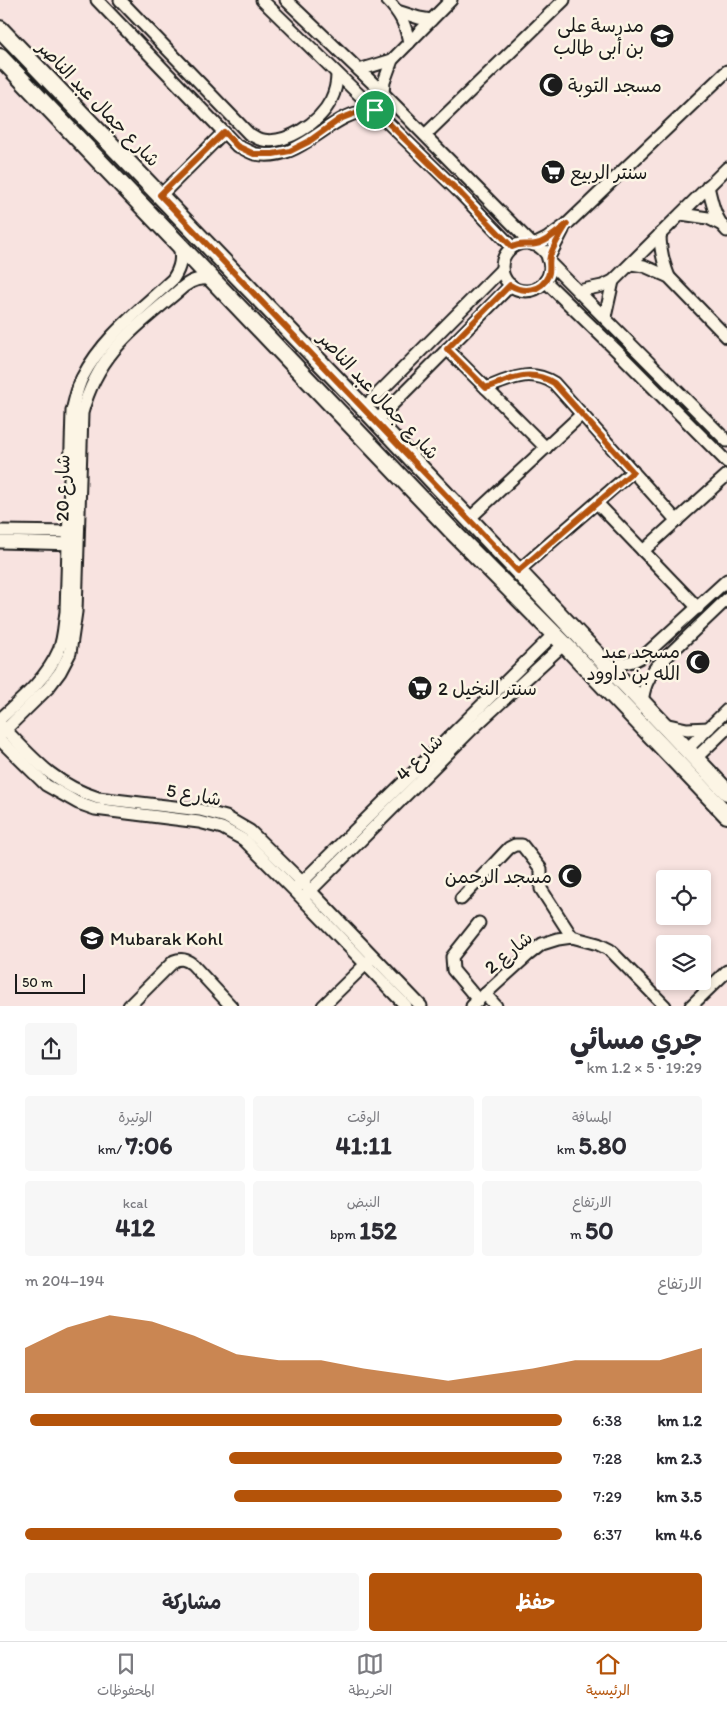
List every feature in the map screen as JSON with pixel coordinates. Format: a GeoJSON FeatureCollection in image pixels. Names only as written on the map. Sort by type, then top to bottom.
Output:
{"type":"FeatureCollection","features":[{"type":"Feature","properties":{"kind":"main road","name":"شارع جمال عبد الناصر"},"geometry":{"type":"LineString","coordinates":[[0,29],[364,408],[727,792]]}},
{"type":"Feature","properties":{"kind":"main road"},"geometry":{"type":"LineString","coordinates":[[13,71],[20,71],[23,68],[26,56]]}},
{"type":"Feature","properties":{"kind":"main road"},"geometry":{"type":"LineString","coordinates":[[0,57],[727,815]]}},
{"type":"Feature","properties":{"kind":"main road"},"geometry":{"type":"LineString","coordinates":[[39,99],[44,88],[55,85]]}},
{"type":"Feature","properties":{"kind":"street"},"geometry":{"type":"LineString","coordinates":[[97,0],[237,146],[254,154],[273,154],[290,151],[308,142],[340,119],[363,110],[375,110]]}},
{"type":"Feature","properties":{"kind":"street"},"geometry":{"type":"LineString","coordinates":[[120,0],[249,134],[260,139],[274,140],[295,133],[324,112],[332,100],[337,74]]}},
{"type":"Feature","properties":{"kind":"street"},"geometry":{"type":"LineString","coordinates":[[262,0],[461,194],[512,247]]}},
{"type":"Feature","properties":{"kind":"street"},"geometry":{"type":"LineString","coordinates":[[286,0],[383,93],[533,244],[540,248],[549,261],[578,291],[727,441]]}},
{"type":"Feature","properties":{"kind":"street"},"geometry":{"type":"LineString","coordinates":[[387,0],[403,20],[408,43]]}},
{"type":"Feature","properties":{"kind":"street"},"geometry":{"type":"LineString","coordinates":[[383,93],[387,70],[392,60],[451,0]]}},
{"type":"Feature","properties":{"kind":"street"},"geometry":{"type":"LineString","coordinates":[[425,135],[564,0]]}},
{"type":"Feature","properties":{"kind":"street"},"geometry":{"type":"LineString","coordinates":[[397,11],[431,20]]}},
{"type":"Feature","properties":{"kind":"street"},"geometry":{"type":"LineString","coordinates":[[359,70],[392,60]]}},
{"type":"Feature","properties":{"kind":"street"},"geometry":{"type":"LineString","coordinates":[[567,224],[549,261],[548,276],[545,282],[532,290],[517,289],[510,285],[502,269],[506,253],[512,247],[525,243],[533,244],[552,236],[567,224],[727,71]]}},
{"type":"Feature","properties":{"kind":"street"},"geometry":{"type":"LineString","coordinates":[[312,122],[320,126],[319,134]]}},
{"type":"Feature","properties":{"kind":"street"},"geometry":{"type":"LineString","coordinates":[[160,195],[224,132]]}},
{"type":"Feature","properties":{"kind":"street"},"geometry":{"type":"LineString","coordinates":[[578,291],[602,286],[613,281],[727,168]]}},
{"type":"Feature","properties":{"kind":"street"},"geometry":{"type":"LineString","coordinates":[[708,186],[714,210],[723,228]]}},
{"type":"Feature","properties":{"kind":"street"},"geometry":{"type":"LineString","coordinates":[[680,214],[708,218],[723,228]]}},
{"type":"Feature","properties":{"kind":"street"},"geometry":{"type":"LineString","coordinates":[[660,234],[660,249],[669,277],[727,337]]}},
{"type":"Feature","properties":{"kind":"street","name":"شارع 20"},"geometry":{"type":"LineString","coordinates":[[1,730],[48,688],[60,672],[70,653],[76,612],[73,538],[72,411],[81,380],[107,340],[173,279],[180,268],[182,256],[179,242]]}},
{"type":"Feature","properties":{"kind":"street"},"geometry":{"type":"LineString","coordinates":[[631,264],[644,266],[669,277]]}},
{"type":"Feature","properties":{"kind":"street"},"geometry":{"type":"LineString","coordinates":[[364,408],[502,269]]}},
{"type":"Feature","properties":{"kind":"street","name":"شارع 20"},"geometry":{"type":"LineString","coordinates":[[73,538],[82,413],[94,378],[115,348],[183,287],[192,280],[203,278],[213,280]]}},
{"type":"Feature","properties":{"kind":"street"},"geometry":{"type":"LineString","coordinates":[[605,317],[613,281]]}},
{"type":"Feature","properties":{"kind":"street"},"geometry":{"type":"LineString","coordinates":[[545,282],[616,350],[727,462]]}},
{"type":"Feature","properties":{"kind":"street"},"geometry":{"type":"LineString","coordinates":[[376,421],[510,285]]}},
{"type":"Feature","properties":{"kind":"street"},"geometry":{"type":"LineString","coordinates":[[447,349],[546,448]]}},
{"type":"Feature","properties":{"kind":"street"},"geometry":{"type":"LineString","coordinates":[[486,388],[520,376],[532,374],[544,377],[554,383],[677,521]]}},
{"type":"Feature","properties":{"kind":"street"},"geometry":{"type":"LineString","coordinates":[[469,519],[582,414]]}},
{"type":"Feature","properties":{"kind":"street"},"geometry":{"type":"LineString","coordinates":[[518,571],[633,472]]}},
{"type":"Feature","properties":{"kind":"street"},"geometry":{"type":"LineString","coordinates":[[643,551],[727,475]]}},
{"type":"Feature","properties":{"kind":"street"},"geometry":{"type":"LineString","coordinates":[[597,503],[698,608]]}},
{"type":"Feature","properties":{"kind":"street"},"geometry":{"type":"LineString","coordinates":[[0,531],[73,538]]}},
{"type":"Feature","properties":{"kind":"street"},"geometry":{"type":"LineString","coordinates":[[0,542],[73,538]]}},
{"type":"Feature","properties":{"kind":"street"},"geometry":{"type":"LineString","coordinates":[[608,667],[627,663],[645,655],[727,580]]}},
{"type":"Feature","properties":{"kind":"street"},"geometry":{"type":"LineString","coordinates":[[642,702],[648,677],[656,667],[727,600]]}},
{"type":"Feature","properties":{"kind":"street","name":"شارع 4"},"geometry":{"type":"LineString","coordinates":[[302,890],[559,639]]}},
{"type":"Feature","properties":{"kind":"street"},"geometry":{"type":"LineString","coordinates":[[645,655],[656,667]]}},
{"type":"Feature","properties":{"kind":"street"},"geometry":{"type":"LineString","coordinates":[[691,754],[709,728],[727,710]]}},
{"type":"Feature","properties":{"kind":"street"},"geometry":{"type":"LineString","coordinates":[[664,724],[687,729],[709,728]]}},
{"type":"Feature","properties":{"kind":"street"},"geometry":{"type":"LineString","coordinates":[[691,754],[727,728]]}},
{"type":"Feature","properties":{"kind":"street","name":"شارع 5"},"geometry":{"type":"LineString","coordinates":[[1,730],[52,776],[82,793],[98,798],[200,810],[226,817],[250,831],[369,961],[406,1006]]}},
{"type":"Feature","properties":{"kind":"street"},"geometry":{"type":"LineString","coordinates":[[461,899],[509,848],[516,844],[522,845],[541,869],[541,889],[572,937]]}},
{"type":"Feature","properties":{"kind":"street"},"geometry":{"type":"LineString","coordinates":[[479,923],[452,957],[452,970],[478,1000],[496,1006]]}},
{"type":"Feature","properties":{"kind":"street","name":"شارع 2"},"geometry":{"type":"LineString","coordinates":[[478,1000],[542,944],[572,937],[598,944],[610,950],[665,1006]]}},
{"type":"Feature","properties":{"kind":"street"},"geometry":{"type":"LineString","coordinates":[[129,1006],[174,961],[180,959],[187,960],[192,964],[231,1006]]}},
{"type":"Feature","properties":{"kind":"street"},"geometry":{"type":"LineString","coordinates":[[323,1006],[369,961]]}},
{"type":"Feature","properties":{"kind":"street","name":"شارع 5"},"geometry":{"type":"LineString","coordinates":[[369,961],[421,1006]]}},
{"type":"Feature","properties":{"kind":"street"},"geometry":{"type":"LineString","coordinates":[[691,1006],[727,971]]}},
{"type":"Feature","properties":{"kind":"place","name":"مدرسة على بن أبى طالب"},"geometry":{"type":"Point","coordinates":[662,36]}},
{"type":"Feature","properties":{"kind":"place","name":"مسجد التوبة"},"geometry":{"type":"Point","coordinates":[551,85]}},
{"type":"Feature","properties":{"kind":"place","name":"سنتر الربيع"},"geometry":{"type":"Point","coordinates":[553,172]}},
{"type":"Feature","properties":{"kind":"place","name":"مسجد عبد الله بن داوود"},"geometry":{"type":"Point","coordinates":[698,662]}},
{"type":"Feature","properties":{"kind":"place","name":"سنتر النخيل 2"},"geometry":{"type":"Point","coordinates":[420,688]}},
{"type":"Feature","properties":{"kind":"place","name":"مسجد الرحمن"},"geometry":{"type":"Point","coordinates":[570,876]}},
{"type":"Feature","properties":{"kind":"place","name":"Mubarak Kohl"},"geometry":{"type":"Point","coordinates":[92,938]}},
{"type":"Feature","properties":{"kind":"route"},"geometry":{"type":"LineString","coordinates":[[363,110],[375,110],[512,247],[525,243],[534,244],[546,239],[567,224],[548,259],[550,269],[545,282],[539,287],[525,291],[510,285],[447,349],[486,388],[520,376],[532,374],[544,377],[554,383],[633,472],[518,571],[160,195],[224,132],[237,146],[254,154],[273,154],[290,151],[308,142],[329,126],[351,114],[363,110]]}}]}
